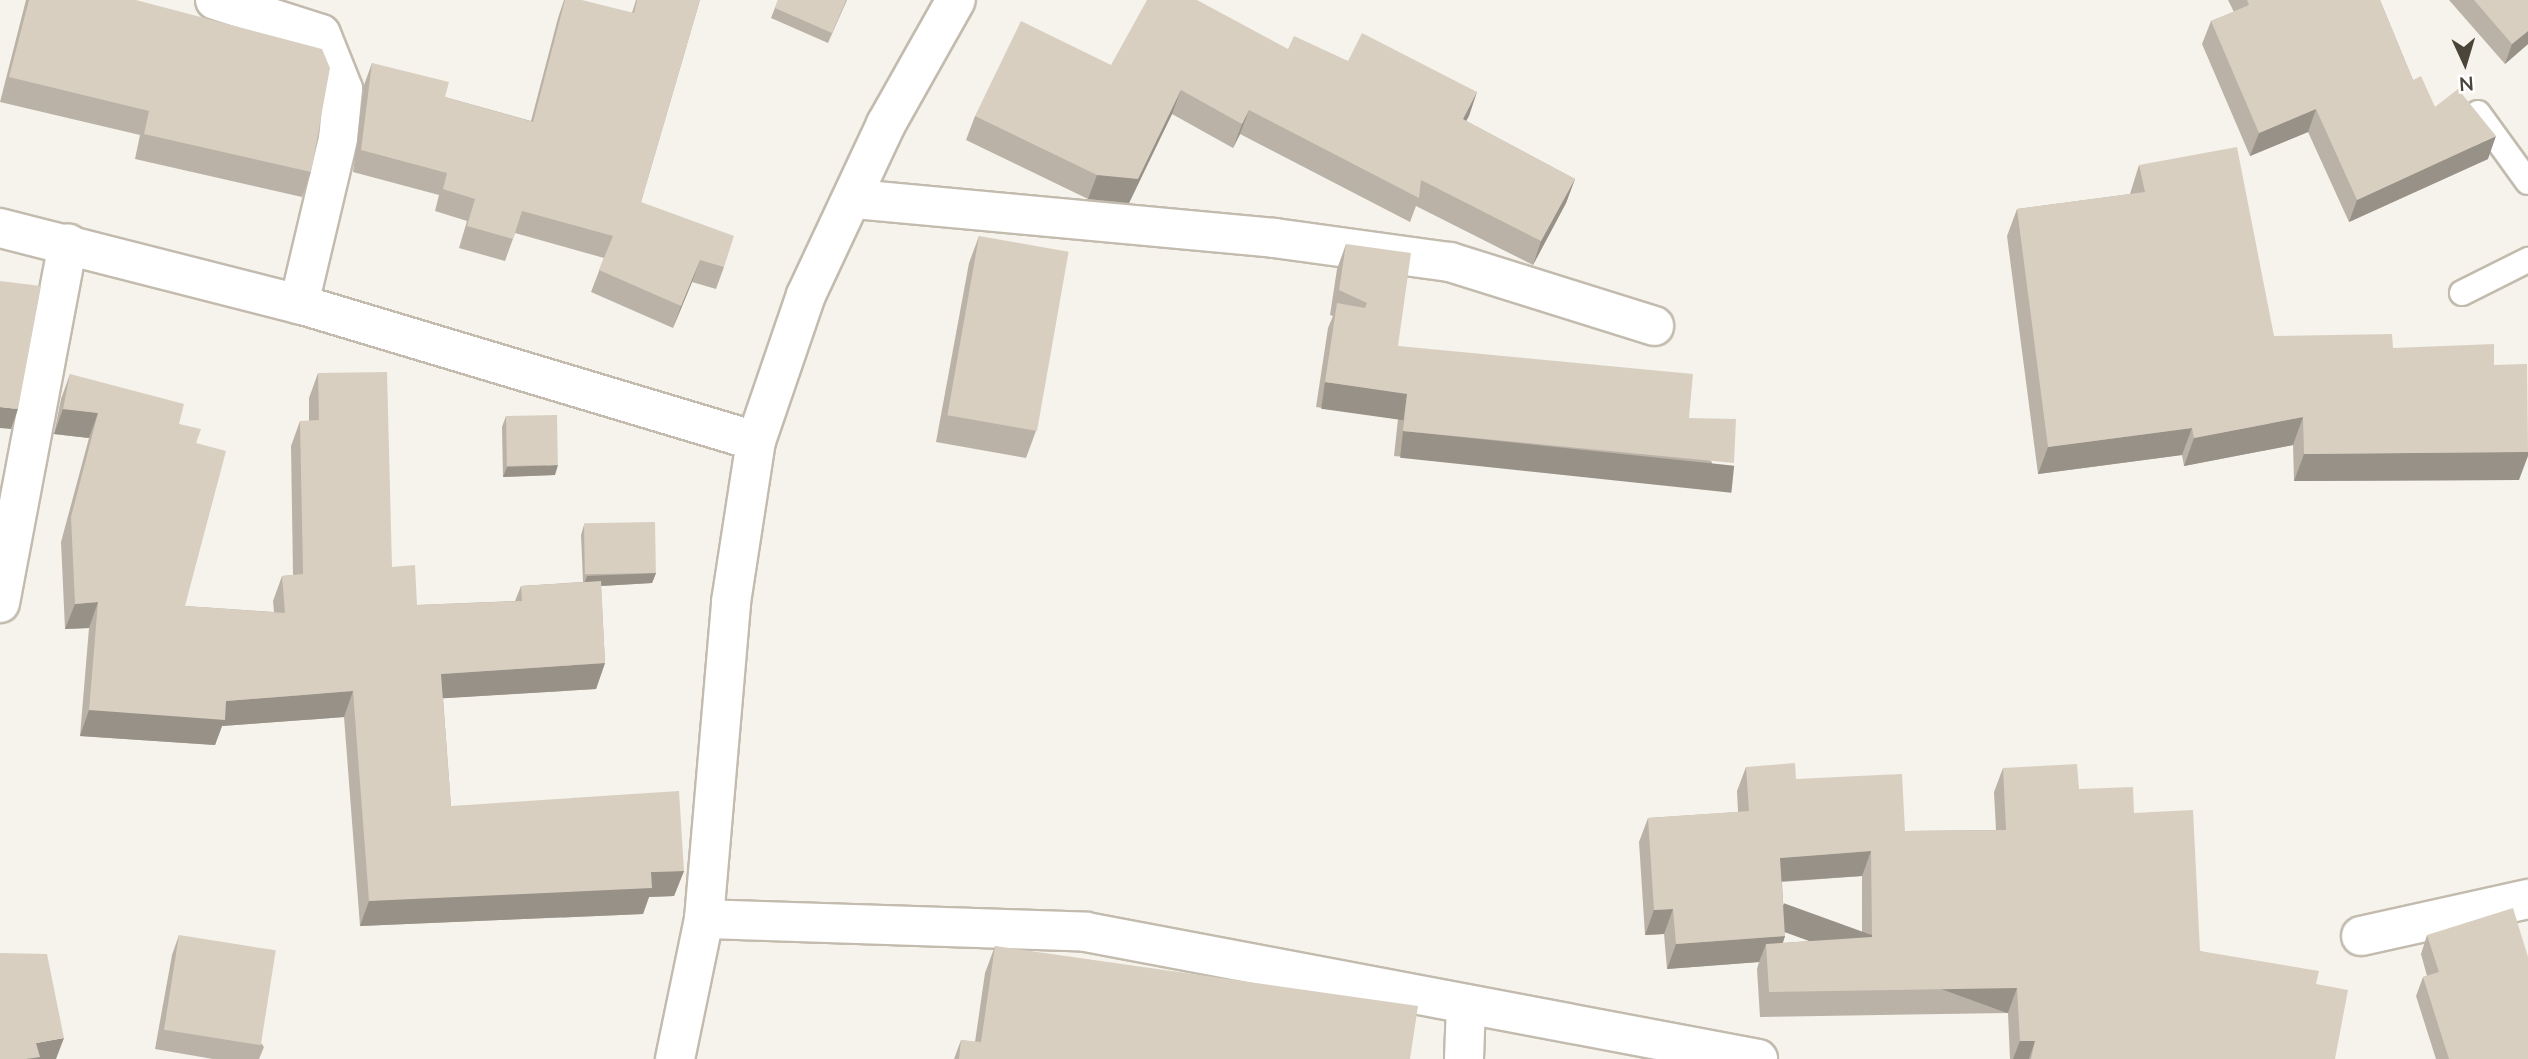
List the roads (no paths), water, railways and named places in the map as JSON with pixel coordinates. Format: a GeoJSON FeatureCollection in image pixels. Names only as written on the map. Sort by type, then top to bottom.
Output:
{"type":"FeatureCollection","features":[{"type":"Feature","properties":{"kind":"street"},"geometry":{"type":"LineString","coordinates":[[215,0],[321,34],[343,89],[338,139],[299,304]]}},
{"type":"Feature","properties":{"kind":"street"},"geometry":{"type":"LineString","coordinates":[[675,1059],[704,919],[731,602],[756,442],[806,295],[855,199],[886,124],[956,0]]}},
{"type":"Feature","properties":{"kind":"street"},"geometry":{"type":"LineString","coordinates":[[855,199],[1274,238],[1450,262],[1654,326]]}},
{"type":"Feature","properties":{"kind":"street"},"geometry":{"type":"LineString","coordinates":[[0,228],[68,243],[299,304],[756,442]]}},
{"type":"Feature","properties":{"kind":"street"},"geometry":{"type":"LineString","coordinates":[[0,603],[68,243]]}},
{"type":"Feature","properties":{"kind":"street"},"geometry":{"type":"LineString","coordinates":[[2361,936],[2528,899]]}},
{"type":"Feature","properties":{"kind":"street"},"geometry":{"type":"LineString","coordinates":[[704,919],[1086,932],[1758,1059]]}},
{"type":"Feature","properties":{"kind":"street"},"geometry":{"type":"LineString","coordinates":[[1464,1059],[1466,1004]]}},
{"type":"Feature","properties":{"kind":"lane"},"geometry":{"type":"LineString","coordinates":[[2478,113],[2528,182]]}},
{"type":"Feature","properties":{"kind":"lane"},"geometry":{"type":"LineString","coordinates":[[2462,293],[2528,260]]}}]}
